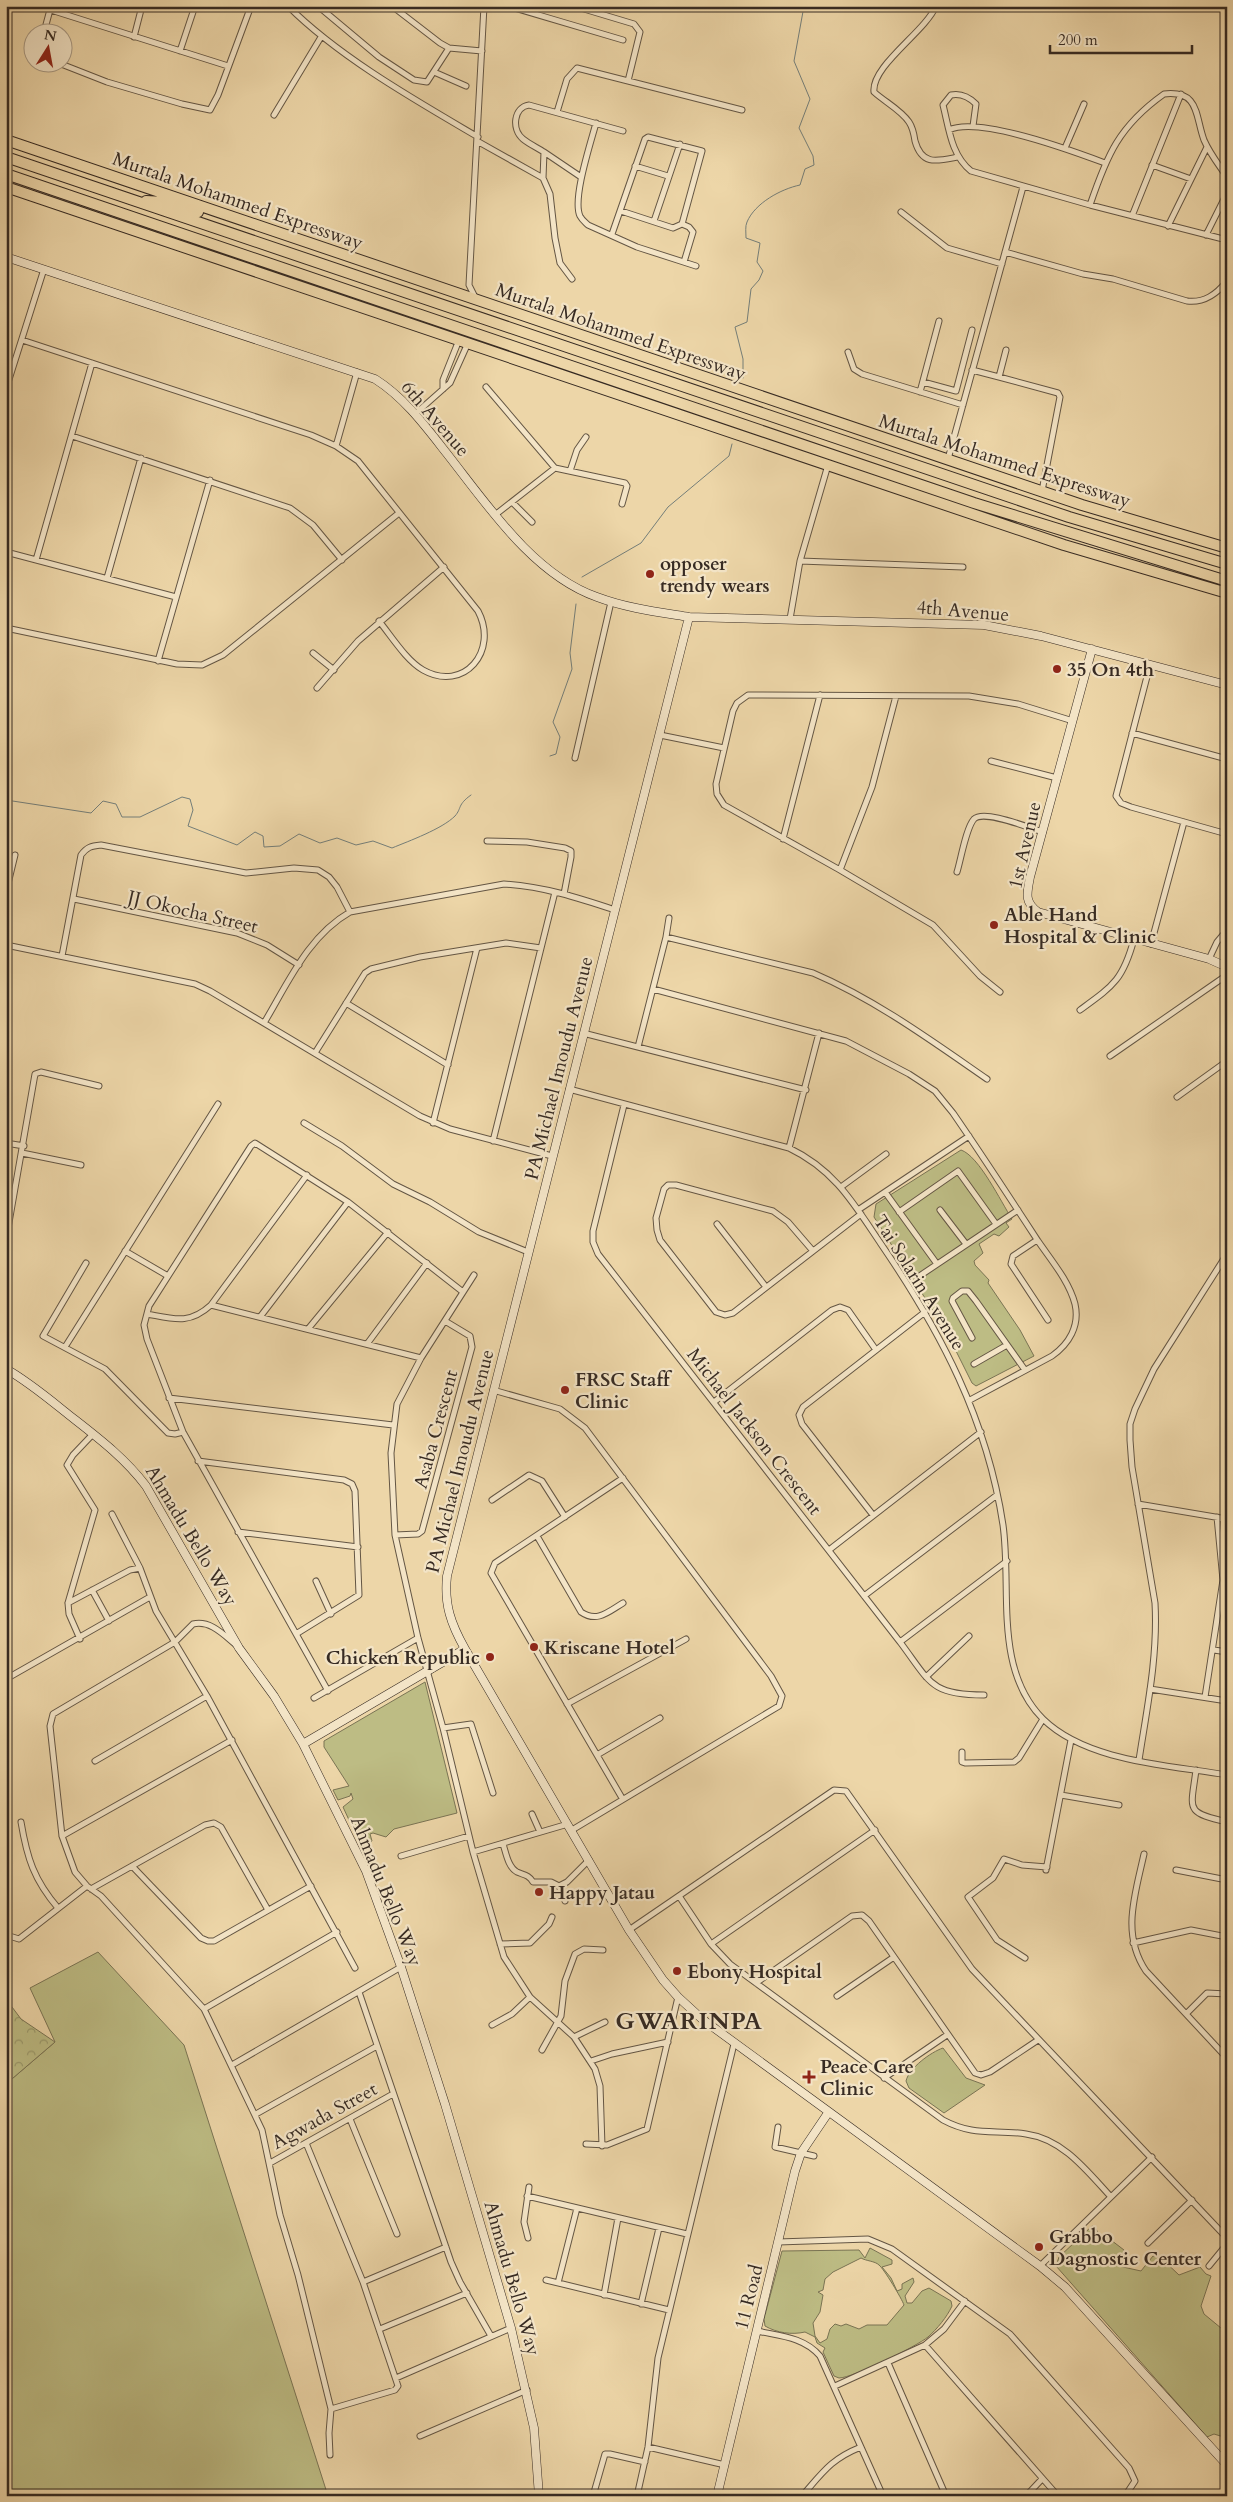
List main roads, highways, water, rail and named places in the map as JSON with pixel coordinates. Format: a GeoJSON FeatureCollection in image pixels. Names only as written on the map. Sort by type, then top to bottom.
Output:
{"type":"FeatureCollection","features":[{"type":"Feature","properties":{"kind":"highway","name":"Murtala Mohammed Expressway"},"geometry":{"type":"LineString","coordinates":[[6,140],[1082,505],[1227,548]]}},
{"type":"Feature","properties":{"kind":"highway","name":"Murtala Mohammed Expressway"},"geometry":{"type":"LineString","coordinates":[[6,157],[1137,538],[1227,564]]}},
{"type":"Feature","properties":{"kind":"highway"},"geometry":{"type":"LineString","coordinates":[[6,174],[974,503],[1227,581]]}},
{"type":"Feature","properties":{"kind":"highway"},"geometry":{"type":"LineString","coordinates":[[6,187],[1107,559],[1227,593]]}},
{"type":"Feature","properties":{"kind":"highway"},"geometry":{"type":"LineString","coordinates":[[131,200],[164,202],[217,217],[252,224]]}},
{"type":"Feature","properties":{"kind":"highway"},"geometry":{"type":"LineString","coordinates":[[152,224],[195,251]]}},
{"type":"Feature","properties":{"kind":"highway"},"geometry":{"type":"LineString","coordinates":[[907,492],[974,503]]}},
{"type":"Feature","properties":{"kind":"highway"},"geometry":{"type":"LineString","coordinates":[[1082,505],[1137,538]]}},
{"type":"Feature","properties":{"kind":"waterway"},"geometry":{"type":"LineString","coordinates":[[743,378],[743,359],[735,327],[747,322],[751,289],[759,280],[763,271],[757,262],[760,243],[746,238],[746,224],[762,203],[777,193],[800,185],[805,169],[814,165],[813,156],[799,128],[810,99],[794,61],[804,6]]}},
{"type":"Feature","properties":{"kind":"waterway"},"geometry":{"type":"LineString","coordinates":[[582,577],[641,543],[668,507],[729,456],[732,444]]}},
{"type":"Feature","properties":{"kind":"waterway"},"geometry":{"type":"LineString","coordinates":[[550,756],[556,754],[560,737],[553,722],[572,669],[570,653],[576,604]]}},
{"type":"Feature","properties":{"kind":"waterway"},"geometry":{"type":"LineString","coordinates":[[6,800],[91,813],[103,801],[116,804],[122,817],[140,817],[182,797],[190,799],[193,810],[188,826],[237,845],[255,832],[263,836],[264,847],[280,846],[299,834],[320,843],[337,838],[356,845],[373,841],[392,848],[442,826],[455,816],[464,801],[471,795]]}},
{"type":"Feature","properties":{"kind":"place","name":"opposer trendy wears"},"geometry":{"type":"Point","coordinates":[650,574]}},
{"type":"Feature","properties":{"kind":"place","name":"35 On 4th"},"geometry":{"type":"Point","coordinates":[1057,669]}},
{"type":"Feature","properties":{"kind":"place","name":"Able Hand Hospital & Clinic"},"geometry":{"type":"Point","coordinates":[994,925]}},
{"type":"Feature","properties":{"kind":"place","name":"FRSC Staff Clinic"},"geometry":{"type":"Point","coordinates":[565,1390]}},
{"type":"Feature","properties":{"kind":"place","name":"Kriscane Hotel"},"geometry":{"type":"Point","coordinates":[534,1647]}},
{"type":"Feature","properties":{"kind":"place","name":"Chicken Republic"},"geometry":{"type":"Point","coordinates":[490,1657]}},
{"type":"Feature","properties":{"kind":"place","name":"Happy Jatau"},"geometry":{"type":"Point","coordinates":[539,1892]}},
{"type":"Feature","properties":{"kind":"place","name":"Ebony Hospital"},"geometry":{"type":"Point","coordinates":[677,1971]}},
{"type":"Feature","properties":{"kind":"place","name":"Peace Care Clinic"},"geometry":{"type":"Point","coordinates":[809,2077]}},
{"type":"Feature","properties":{"kind":"place","name":"Grabbo Dagnostic Center"},"geometry":{"type":"Point","coordinates":[1039,2247]}},
{"type":"Feature","properties":{"kind":"district","name":"GWARINPA"},"geometry":{"type":"Point","coordinates":[689,2021]}}]}
